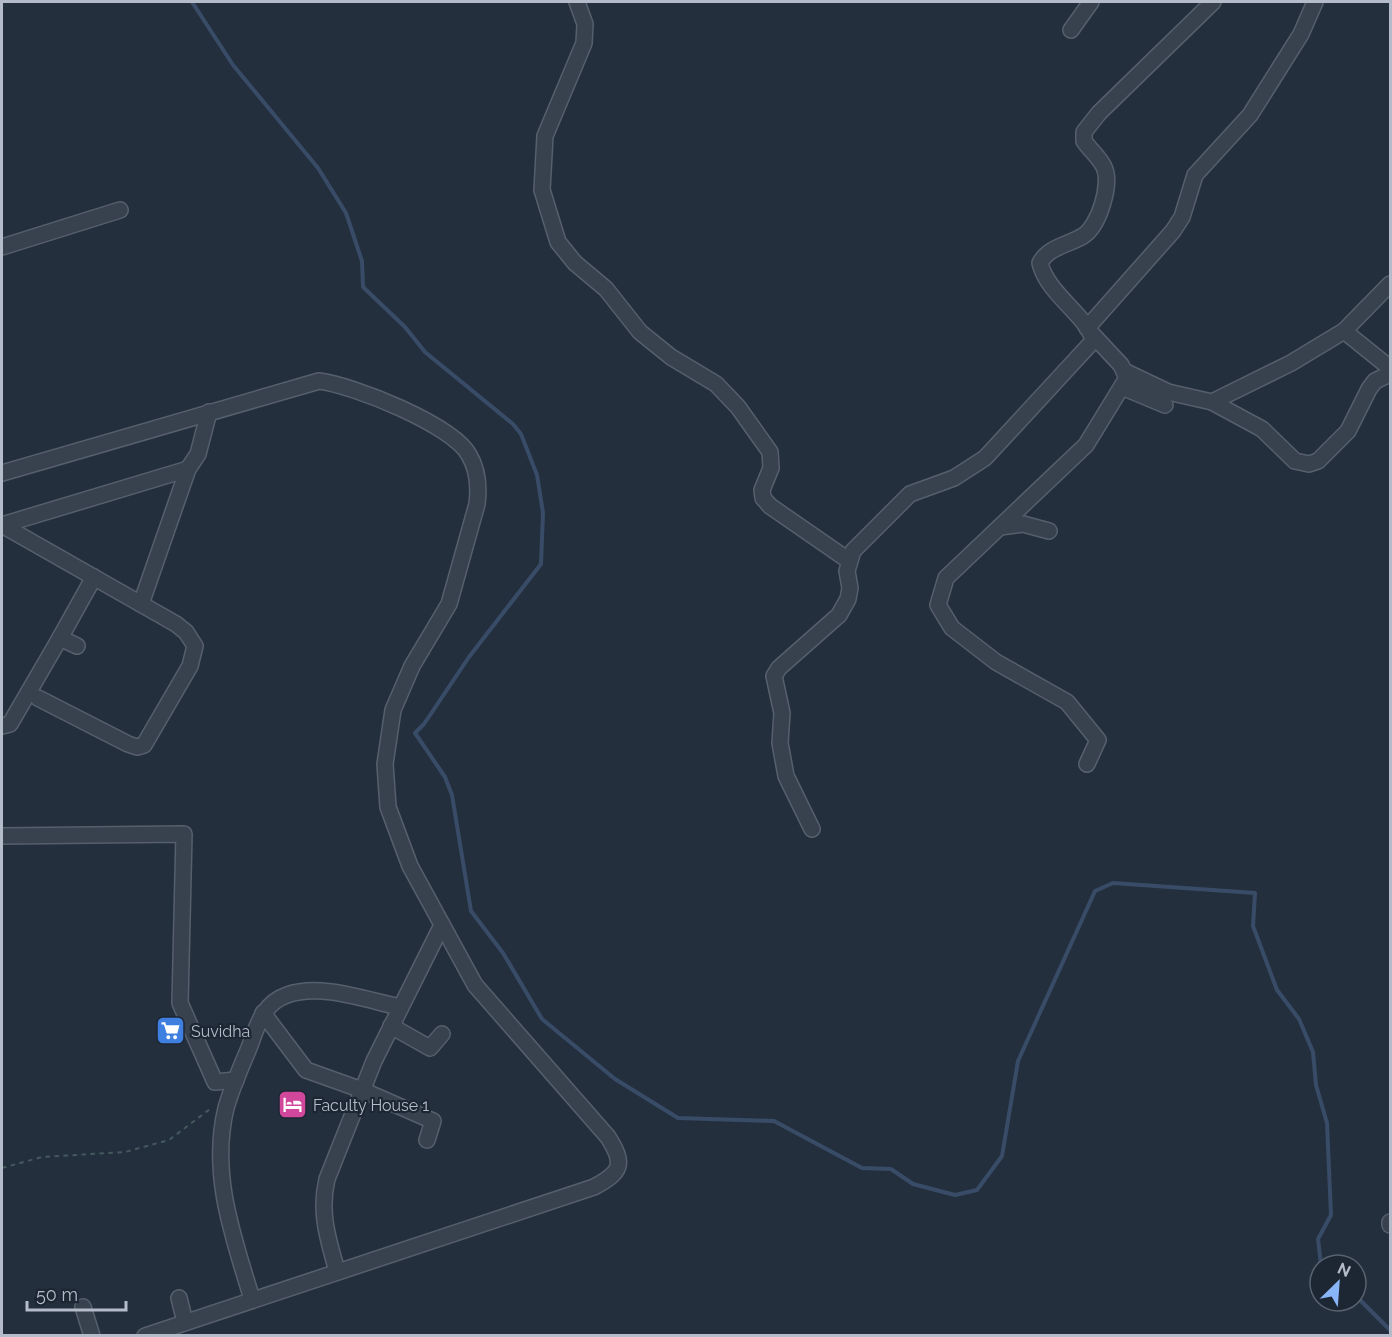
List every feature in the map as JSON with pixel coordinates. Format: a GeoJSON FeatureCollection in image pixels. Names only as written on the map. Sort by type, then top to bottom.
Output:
{"type":"FeatureCollection","features":[{"type":"Feature","properties":{"kind":"street"},"geometry":{"type":"LineString","coordinates":[[577,2],[585,24],[584,43],[545,142],[542,190],[558,242],[575,263],[606,289],[640,332],[672,357],[716,384],[738,407],[770,452],[771,468],[762,490],[763,498],[770,506],[848,560]]}},
{"type":"Feature","properties":{"kind":"street"},"geometry":{"type":"LineString","coordinates":[[1071,30],[1091,2]]}},
{"type":"Feature","properties":{"kind":"street"},"geometry":{"type":"LineString","coordinates":[[1165,405],[1124,380],[1090,331],[1056,293],[1040,263],[1052,250],[1085,235],[1098,213],[1107,184],[1106,175],[1100,160],[1084,141],[1084,132],[1099,113],[1213,2]]}},
{"type":"Feature","properties":{"kind":"street"},"geometry":{"type":"LineString","coordinates":[[1090,331],[1173,231],[1182,217],[1195,175],[1250,115],[1301,34],[1315,2]]}},
{"type":"Feature","properties":{"kind":"street"},"geometry":{"type":"LineString","coordinates":[[2,247],[120,210]]}},
{"type":"Feature","properties":{"kind":"street"},"geometry":{"type":"LineString","coordinates":[[1212,402],[1290,363],[1344,331],[1390,284]]}},
{"type":"Feature","properties":{"kind":"street"},"geometry":{"type":"LineString","coordinates":[[812,829],[786,776],[780,743],[782,713],[774,676],[779,668],[838,615],[848,599],[850,588],[848,560],[853,551],[910,494],[954,478],[986,458],[1089,346],[1093,341],[1090,331]]}},
{"type":"Feature","properties":{"kind":"street"},"geometry":{"type":"LineString","coordinates":[[1344,331],[1390,369]]}},
{"type":"Feature","properties":{"kind":"street"},"geometry":{"type":"LineString","coordinates":[[1124,380],[1212,402],[1262,429],[1295,461],[1309,464],[1318,461],[1348,431],[1370,388],[1376,381],[1390,374]]}},
{"type":"Feature","properties":{"kind":"street"},"geometry":{"type":"LineString","coordinates":[[1087,764],[1098,740],[1067,702],[987,655],[952,628],[938,605],[946,578],[1086,445],[1124,380]]}},
{"type":"Feature","properties":{"kind":"street"},"geometry":{"type":"LineString","coordinates":[[2,473],[319,381],[349,386],[428,423],[460,443],[469,455],[479,489],[460,571],[449,604],[412,666],[397,699],[388,735],[385,764],[387,799],[393,824],[410,866],[475,985],[608,1137],[617,1152],[619,1169],[594,1187],[145,1335]]}},
{"type":"Feature","properties":{"kind":"street"},"geometry":{"type":"LineString","coordinates":[[141,604],[188,469],[198,454],[209,412]]}},
{"type":"Feature","properties":{"kind":"street"},"geometry":{"type":"LineString","coordinates":[[2,525],[188,469]]}},
{"type":"Feature","properties":{"kind":"street"},"geometry":{"type":"LineString","coordinates":[[1000,527],[1023,524],[1049,531]]}},
{"type":"Feature","properties":{"kind":"street"},"geometry":{"type":"LineString","coordinates":[[2,525],[186,632],[195,646],[190,666],[144,745],[137,747],[128,744],[38,698]]}},
{"type":"Feature","properties":{"kind":"street"},"geometry":{"type":"LineString","coordinates":[[2,726],[10,724],[94,577]]}},
{"type":"Feature","properties":{"kind":"street"},"geometry":{"type":"LineString","coordinates":[[60,639],[77,646]]}},
{"type":"Feature","properties":{"kind":"street"},"geometry":{"type":"LineString","coordinates":[[2,836],[184,834],[180,1003],[214,1083],[234,1087]]}},
{"type":"Feature","properties":{"kind":"street"},"geometry":{"type":"LineString","coordinates":[[337,1271],[324,1222],[322,1197],[327,1179],[391,1026],[442,925]]}},
{"type":"Feature","properties":{"kind":"street"},"geometry":{"type":"LineString","coordinates":[[252,1299],[230,1227],[220,1173],[222,1133],[234,1087],[263,1013],[277,1000],[302,992],[321,992],[400,1007]]}},
{"type":"Feature","properties":{"kind":"street"},"geometry":{"type":"LineString","coordinates":[[263,1013],[306,1070],[363,1090],[434,1121],[427,1140]]}},
{"type":"Feature","properties":{"kind":"street"},"geometry":{"type":"LineString","coordinates":[[391,1026],[430,1048],[442,1034]]}},
{"type":"Feature","properties":{"kind":"street"},"geometry":{"type":"LineString","coordinates":[[179,1298],[185,1322]]}},
{"type":"Feature","properties":{"kind":"street"},"geometry":{"type":"LineString","coordinates":[[83,1307],[92,1335]]}},
{"type":"Feature","properties":{"kind":"path"},"geometry":{"type":"LineString","coordinates":[[2,1168],[42,1157],[125,1152],[169,1140],[234,1087]]}},
{"type":"Feature","properties":{"kind":"waterway"},"geometry":{"type":"LineString","coordinates":[[192,2],[233,65],[318,168],[346,213],[362,261],[363,287],[405,327],[425,352],[513,424],[521,434],[537,475],[543,513],[541,564],[469,657],[424,724],[415,733],[445,777],[452,795],[471,911],[503,953],[542,1019],[615,1079],[678,1118],[774,1121],[862,1168],[891,1169],[913,1184],[955,1195],[977,1190],[1002,1156],[1018,1061],[1095,891],[1113,883],[1255,893],[1253,926],[1277,990],[1299,1019],[1313,1052],[1316,1085],[1327,1123],[1331,1215],[1318,1239],[1320,1253]]}},
{"type":"Feature","properties":{"kind":"waterway"},"geometry":{"type":"LineString","coordinates":[[1368,1308],[1390,1330]]}},
{"type":"Feature","properties":{"kind":"place","name":"Suvidha"},"geometry":{"type":"Point","coordinates":[170,1031]}},
{"type":"Feature","properties":{"kind":"place","name":"Faculty House 1"},"geometry":{"type":"Point","coordinates":[292,1105]}}]}
